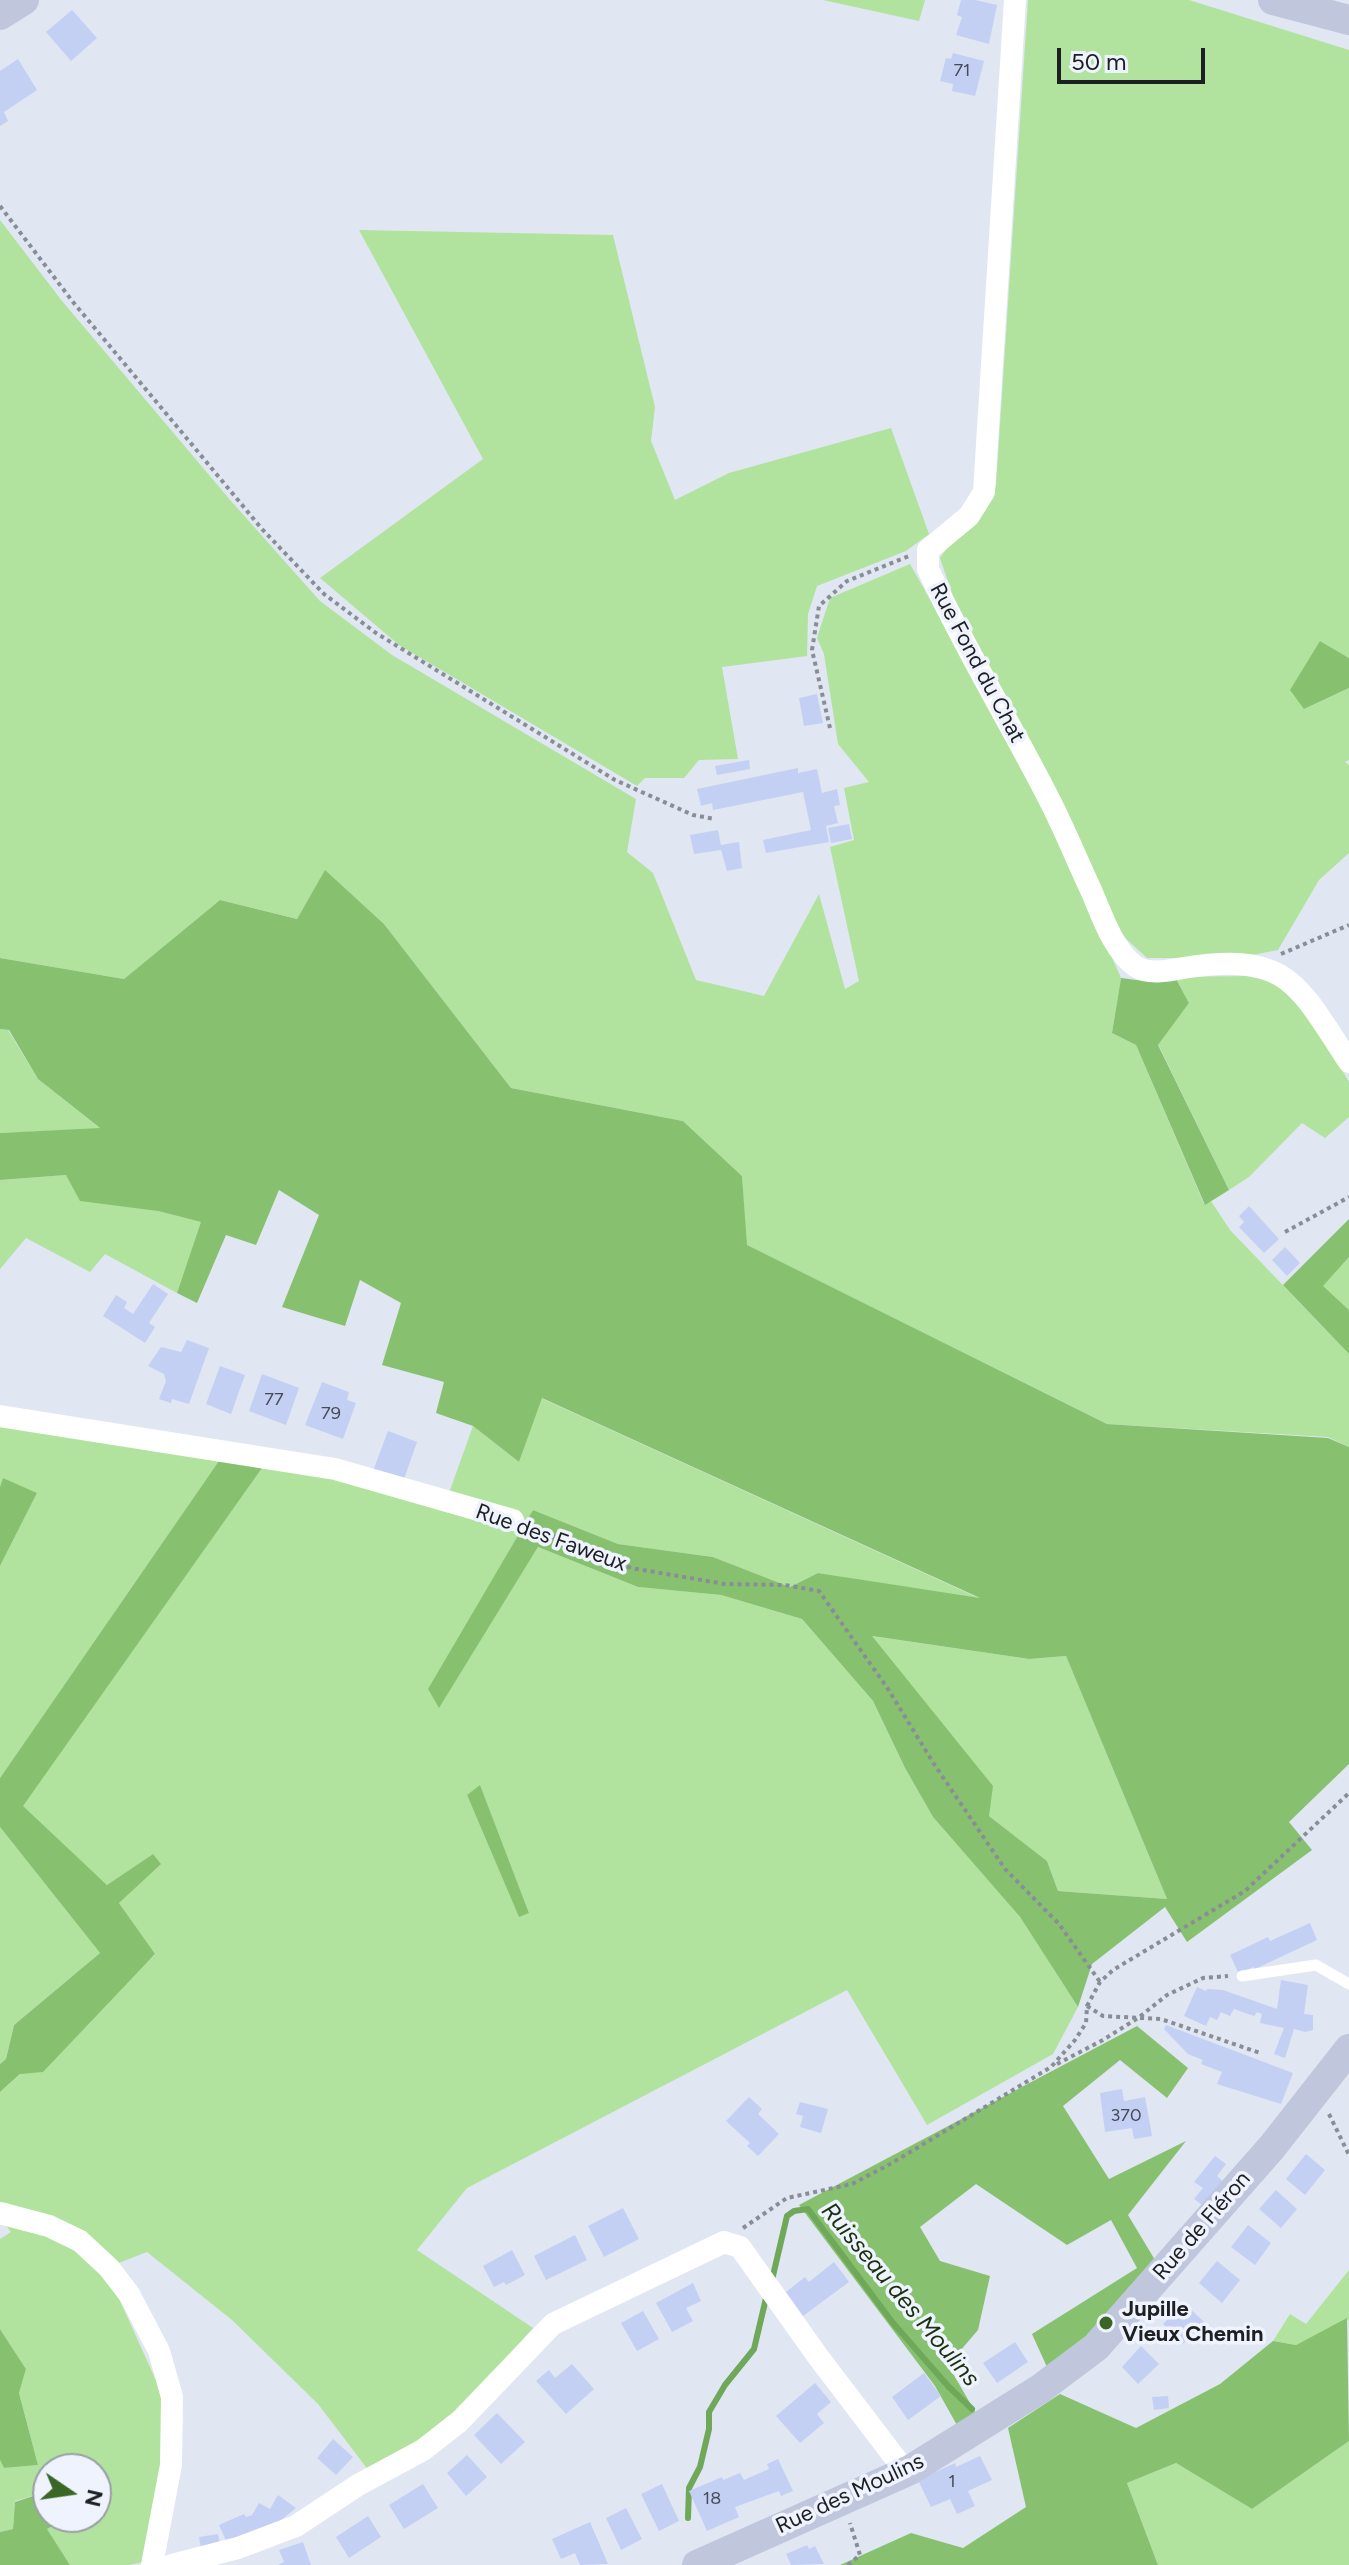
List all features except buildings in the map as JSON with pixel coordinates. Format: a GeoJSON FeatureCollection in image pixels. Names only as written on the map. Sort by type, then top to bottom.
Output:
{"type":"FeatureCollection","features":[{"type":"Feature","properties":{"kind":"street"},"geometry":{"type":"LineString","coordinates":[[0,15],[24,0]]}},
{"type":"Feature","properties":{"kind":"street"},"geometry":{"type":"LineString","coordinates":[[928,550],[969,516],[984,492],[1015,0]]}},
{"type":"Feature","properties":{"kind":"street"},"geometry":{"type":"LineString","coordinates":[[1273,0],[1349,20]]}},
{"type":"Feature","properties":{"kind":"street","name":"Rue Fond du Chat"},"geometry":{"type":"LineString","coordinates":[[928,550],[928,569],[937,590],[1050,801],[1112,936],[1127,957],[1145,970],[1166,971],[1226,962],[1277,971],[1301,989],[1349,1062]]}},
{"type":"Feature","properties":{"kind":"street","name":"Rue des Faweux"},"geometry":{"type":"LineString","coordinates":[[0,1416],[335,1469],[513,1520]]}},
{"type":"Feature","properties":{"kind":"street","name":"Rue de Fléron"},"geometry":{"type":"LineString","coordinates":[[1040,2389],[1096,2347],[1272,2147],[1349,2049]]}},
{"type":"Feature","properties":{"kind":"street"},"geometry":{"type":"LineString","coordinates":[[0,2213],[49,2226],[80,2241],[109,2268],[129,2294],[159,2351],[172,2397],[171,2465],[152,2565]]}},
{"type":"Feature","properties":{"kind":"street"},"geometry":{"type":"LineString","coordinates":[[172,2565],[238,2548],[296,2526],[358,2485],[423,2450],[460,2421],[553,2324],[724,2242],[740,2247],[899,2463],[910,2470]]}},
{"type":"Feature","properties":{"kind":"street","name":"Rue des Moulins"},"geometry":{"type":"LineString","coordinates":[[697,2565],[910,2470],[1040,2389]]}},
{"type":"Feature","properties":{"kind":"lane"},"geometry":{"type":"LineString","coordinates":[[1242,1976],[1316,1965],[1349,1984]]}},
{"type":"Feature","properties":{"kind":"path"},"geometry":{"type":"LineString","coordinates":[[0,206],[73,302],[262,529],[324,594],[402,651],[615,780],[693,815],[714,819]]}},
{"type":"Feature","properties":{"kind":"path"},"geometry":{"type":"LineString","coordinates":[[830,728],[812,650],[819,606],[847,581],[928,550]]}},
{"type":"Feature","properties":{"kind":"path"},"geometry":{"type":"LineString","coordinates":[[1253,967],[1265,959],[1349,925]]}},
{"type":"Feature","properties":{"kind":"path"},"geometry":{"type":"LineString","coordinates":[[1285,1232],[1349,1197]]}},
{"type":"Feature","properties":{"kind":"path","name":"Rue des Faweux"},"geometry":{"type":"LineString","coordinates":[[513,1520],[631,1568],[725,1584],[785,1585],[819,1591],[888,1689],[1005,1869],[1059,1924],[1100,1982]]}},
{"type":"Feature","properties":{"kind":"path"},"geometry":{"type":"LineString","coordinates":[[1051,2067],[1086,2023],[1087,2006],[1100,1982],[1113,1970],[1245,1891],[1349,1793]]}},
{"type":"Feature","properties":{"kind":"path"},"geometry":{"type":"LineString","coordinates":[[724,2242],[787,2198],[852,2184],[892,2163],[1051,2067],[1103,2040],[1167,1995],[1203,1978],[1242,1976]]}},
{"type":"Feature","properties":{"kind":"path"},"geometry":{"type":"LineString","coordinates":[[1087,2006],[1103,2016],[1161,2019],[1260,2053]]}},
{"type":"Feature","properties":{"kind":"path"},"geometry":{"type":"LineString","coordinates":[[1311,2098],[1325,2107],[1349,2155]]}},
{"type":"Feature","properties":{"kind":"path"},"geometry":{"type":"LineString","coordinates":[[848,2565],[860,2555],[854,2534]]}},
{"type":"Feature","properties":{"kind":"green space"},"geometry":{"type":"Polygon","coordinates":[[[823,0],[925,0],[919,21],[823,0]]]}},
{"type":"Feature","properties":{"kind":"green space"},"geometry":{"type":"Polygon","coordinates":[[[1028,0],[1189,0],[1349,50],[1349,658],[1320,641],[1304,709],[1349,688],[1349,760],[1345,762],[1349,765],[1349,853],[1319,880],[1278,950],[1237,958],[1147,958],[1123,936],[959,614],[940,558],[952,541],[978,517],[996,485],[1028,0]]]}},
{"type":"Feature","properties":{"kind":"green space"},"geometry":{"type":"Polygon","coordinates":[[[0,220],[62,301],[320,601],[392,655],[636,799],[627,852],[653,873],[696,980],[764,996],[819,894],[845,989],[859,981],[830,847],[854,840],[844,788],[869,782],[838,744],[824,654],[817,638],[830,598],[910,564],[1042,799],[1121,978],[1112,1033],[1136,1045],[1204,1204],[1211,1201],[1230,1230],[1349,1354],[1349,1447],[1328,1437],[1107,1424],[746,1245],[742,1176],[683,1121],[511,1088],[384,924],[325,871],[297,919],[220,900],[124,979],[0,958],[0,220]]]}},
{"type":"Feature","properties":{"kind":"green space"},"geometry":{"type":"Polygon","coordinates":[[[359,230],[613,235],[655,407],[651,441],[675,500],[729,473],[891,428],[929,534],[906,551],[817,586],[808,614],[807,656],[722,667],[738,759],[699,760],[684,778],[645,778],[637,786],[399,645],[320,578],[483,459],[359,230]]]}},
{"type":"Feature","properties":{"kind":"green space"},"geometry":{"type":"Polygon","coordinates":[[[1320,641],[1349,658],[1349,688],[1304,709],[1290,690],[1320,641]]]}},
{"type":"Feature","properties":{"kind":"green space"},"geometry":{"type":"Polygon","coordinates":[[[325,870],[384,924],[511,1088],[683,1121],[742,1176],[747,1245],[1107,1424],[1328,1438],[1349,1447],[1349,1764],[1289,1822],[1312,1850],[1187,1942],[1165,1907],[1092,1964],[1078,2007],[1020,1917],[933,1817],[873,1701],[802,1619],[721,1595],[638,1587],[538,1547],[439,1708],[428,1689],[533,1510],[618,1544],[713,1557],[790,1587],[818,1573],[980,1598],[542,1398],[519,1462],[473,1426],[436,1413],[444,1382],[382,1365],[401,1303],[360,1280],[345,1326],[282,1307],[319,1215],[279,1190],[256,1245],[226,1235],[197,1303],[177,1293],[201,1222],[158,1211],[80,1201],[66,1175],[0,1180],[0,1133],[100,1128],[38,1079],[9,1030],[0,1029],[0,958],[124,979],[220,900],[297,919],[325,870]],[[872,1636],[993,1786],[989,1816],[1047,1861],[1058,1891],[1167,1899],[1066,1656],[1029,1659],[872,1636]]]}},
{"type":"Feature","properties":{"kind":"green space"},"geometry":{"type":"Polygon","coordinates":[[[1246,976],[1275,982],[1312,1019],[1349,1082],[1349,1117],[1325,1138],[1302,1123],[1249,1177],[1229,1190],[1158,1044],[1189,1003],[1175,977],[1246,976]]]}},
{"type":"Feature","properties":{"kind":"green space"},"geometry":{"type":"Polygon","coordinates":[[[1175,977],[1189,1003],[1158,1045],[1229,1190],[1205,1205],[1136,1045],[1112,1033],[1121,978],[1144,981],[1175,977]]]}},
{"type":"Feature","properties":{"kind":"green space"},"geometry":{"type":"Polygon","coordinates":[[[0,1029],[8,1030],[38,1079],[101,1129],[0,1133],[0,1029]]]}},
{"type":"Feature","properties":{"kind":"green space"},"geometry":{"type":"Polygon","coordinates":[[[66,1175],[158,1211],[202,1222],[177,1293],[105,1254],[90,1272],[26,1238],[0,1269],[0,1180],[66,1175]]]}},
{"type":"Feature","properties":{"kind":"green space"},"geometry":{"type":"Polygon","coordinates":[[[1349,1219],[1349,1257],[1323,1286],[1349,1310],[1349,1354],[1283,1285],[1349,1219]]]}},
{"type":"Feature","properties":{"kind":"green space"},"geometry":{"type":"Polygon","coordinates":[[[1349,1257],[1349,1310],[1322,1286],[1349,1257]]]}},
{"type":"Feature","properties":{"kind":"green space"},"geometry":{"type":"Polygon","coordinates":[[[541,1398],[983,1600],[818,1573],[790,1587],[713,1557],[618,1544],[533,1510],[439,1707],[538,1547],[638,1587],[721,1595],[802,1619],[873,1701],[933,1817],[1020,1917],[1078,2007],[1053,2054],[927,2125],[847,1990],[467,2188],[417,2250],[533,2328],[453,2418],[369,2471],[318,2404],[232,2320],[147,2252],[116,2264],[0,2206],[0,2092],[155,1955],[119,1903],[153,1854],[107,1885],[22,1806],[267,1461],[444,1507],[473,1426],[519,1462],[541,1398]],[[480,1786],[467,1795],[519,1916],[529,1913],[480,1786]]]}},
{"type":"Feature","properties":{"kind":"green space"},"geometry":{"type":"Polygon","coordinates":[[[0,1422],[223,1455],[0,1778],[0,1566],[37,1493],[3,1479],[0,1487],[0,1422]]]}},
{"type":"Feature","properties":{"kind":"green space"},"geometry":{"type":"Polygon","coordinates":[[[223,1455],[267,1461],[23,1806],[107,1885],[153,1854],[161,1864],[119,1903],[155,1954],[43,2072],[20,2074],[0,2092],[0,2064],[6,2059],[14,2025],[100,1953],[0,1827],[0,1778],[223,1455]]]}},
{"type":"Feature","properties":{"kind":"green space"},"geometry":{"type":"Polygon","coordinates":[[[3,1478],[37,1493],[0,1566],[0,1487],[3,1478]]]}},
{"type":"Feature","properties":{"kind":"green space"},"geometry":{"type":"Polygon","coordinates":[[[871,1636],[1029,1659],[1066,1656],[1167,1899],[1058,1891],[1047,1861],[989,1816],[871,1636]]]}},
{"type":"Feature","properties":{"kind":"green space"},"geometry":{"type":"Polygon","coordinates":[[[480,1785],[529,1913],[519,1917],[467,1795],[480,1785]]]}},
{"type":"Feature","properties":{"kind":"green space"},"geometry":{"type":"Polygon","coordinates":[[[0,1827],[100,1953],[14,2025],[6,2059],[0,2064],[0,1827]]]}},
{"type":"Feature","properties":{"kind":"green space"},"geometry":{"type":"Polygon","coordinates":[[[1137,2026],[1188,2068],[1167,2098],[1120,2060],[1063,2106],[1109,2179],[1186,2141],[1128,2215],[1158,2265],[1090,2339],[1047,2367],[1032,2334],[1137,2268],[1111,2220],[1067,2245],[976,2184],[920,2227],[940,2261],[990,2276],[978,2330],[948,2365],[977,2415],[958,2427],[935,2386],[799,2205],[1137,2026]]]}},
{"type":"Feature","properties":{"kind":"green space"},"geometry":{"type":"Polygon","coordinates":[[[0,2218],[46,2231],[90,2258],[116,2292],[164,2398],[165,2473],[145,2562],[70,2565],[49,2533],[112,2533],[112,2453],[35,2453],[19,2393],[26,2369],[0,2329],[0,2239],[11,2232],[0,2218]]]}},
{"type":"Feature","properties":{"kind":"green space"},"geometry":{"type":"Polygon","coordinates":[[[1349,2270],[1349,2321],[1347,2319],[1296,2345],[1273,2341],[1290,2314],[1306,2324],[1349,2270]]]}},
{"type":"Feature","properties":{"kind":"green space"},"geometry":{"type":"Polygon","coordinates":[[[1347,2318],[1349,2441],[1252,2509],[1176,2463],[1127,2483],[1158,2565],[840,2565],[911,2533],[963,2548],[1026,2507],[1008,2428],[1060,2394],[1136,2428],[1220,2384],[1273,2341],[1296,2345],[1347,2318]]]}},
{"type":"Feature","properties":{"kind":"green space"},"geometry":{"type":"Polygon","coordinates":[[[0,2329],[26,2369],[19,2393],[35,2453],[32,2453],[32,2466],[4,2468],[0,2460],[0,2329]]]}},
{"type":"Feature","properties":{"kind":"green space"},"geometry":{"type":"Polygon","coordinates":[[[1349,2441],[1349,2565],[1158,2565],[1127,2483],[1176,2463],[1252,2509],[1349,2441]]]}},
{"type":"Feature","properties":{"kind":"green space"},"geometry":{"type":"Polygon","coordinates":[[[0,2460],[4,2468],[32,2466],[32,2496],[15,2501],[13,2529],[0,2532],[0,2460]]]}},
{"type":"Feature","properties":{"kind":"green space"},"geometry":{"type":"Polygon","coordinates":[[[32,2496],[32,2533],[50,2533],[70,2565],[0,2565],[0,2532],[13,2529],[15,2502],[32,2496]]]}},
{"type":"Feature","properties":{"kind":"waterway","name":"Ruisseau des Moulins"},"geometry":{"type":"LineString","coordinates":[[772,2280],[787,2216],[794,2211],[808,2209],[893,2323],[972,2409]]}},
{"type":"Feature","properties":{"kind":"waterway","name":"Ruisseau des Moulins"},"geometry":{"type":"LineString","coordinates":[[688,2518],[689,2488],[700,2467],[709,2429],[709,2412],[725,2385],[754,2349],[767,2294]]}},
{"type":"Feature","properties":{"kind":"place","name":"Jupille Vieux Chemin"},"geometry":{"type":"Point","coordinates":[1106,2323]}}]}
